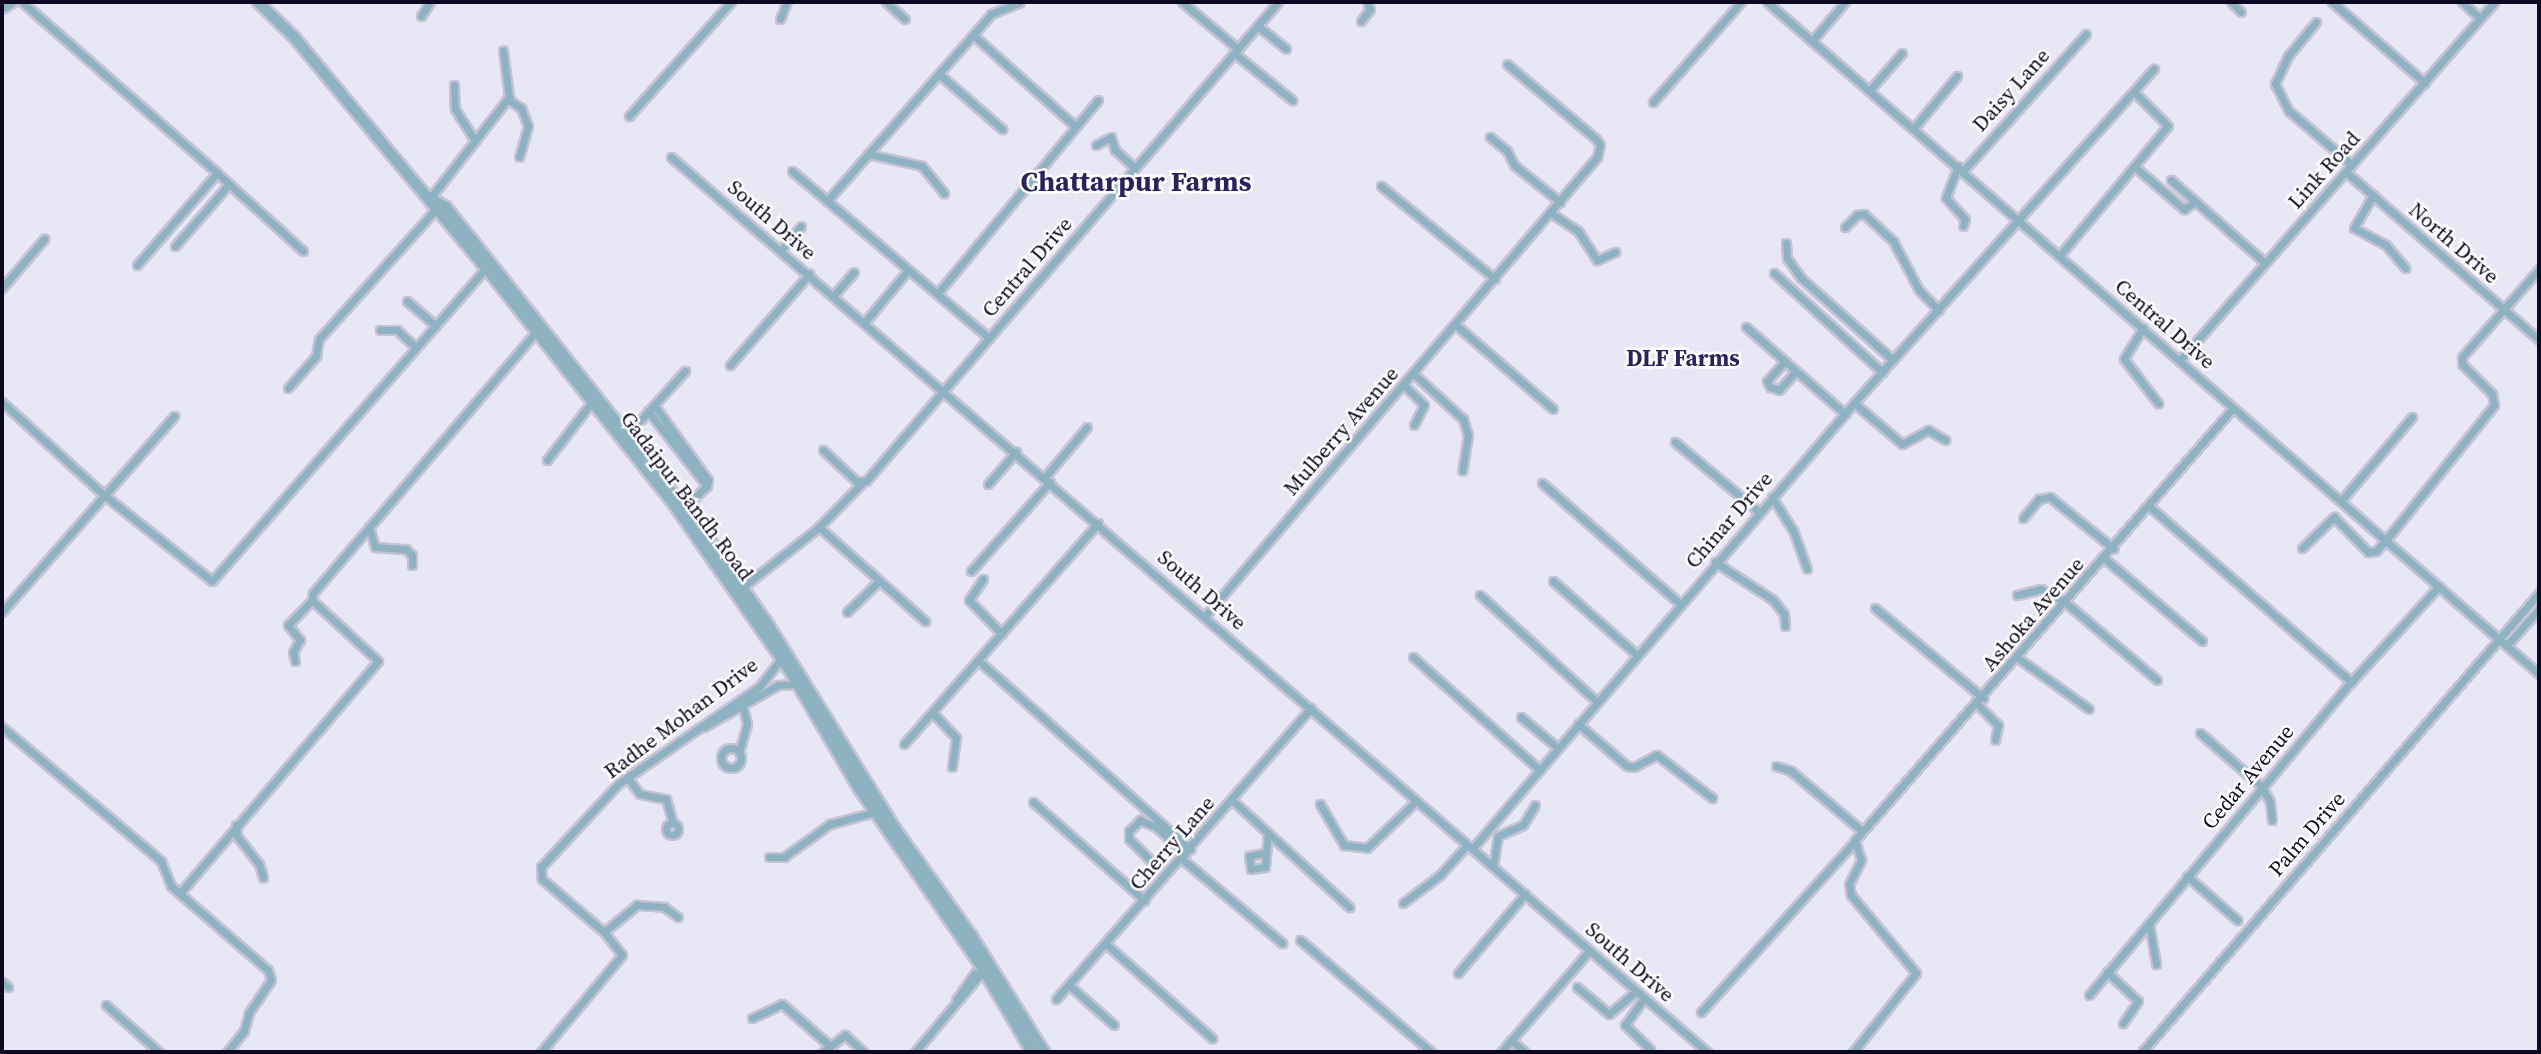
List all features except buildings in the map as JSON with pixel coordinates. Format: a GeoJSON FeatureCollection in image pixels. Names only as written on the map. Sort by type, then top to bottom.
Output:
{"type":"FeatureCollection","features":[{"type":"Feature","properties":{"kind":"street"},"geometry":{"type":"LineString","coordinates":[[2,8],[12,2]]}},
{"type":"Feature","properties":{"kind":"street"},"geometry":{"type":"LineString","coordinates":[[22,2],[303,251]]}},
{"type":"Feature","properties":{"kind":"street","name":"Gadaipur Bandh Road"},"geometry":{"type":"LineString","coordinates":[[258,2],[294,37],[428,196],[670,499],[781,659],[875,812],[982,969],[1032,1052]]}},
{"type":"Feature","properties":{"kind":"street"},"geometry":{"type":"LineString","coordinates":[[421,16],[430,2]]}},
{"type":"Feature","properties":{"kind":"street"},"geometry":{"type":"LineString","coordinates":[[629,116],[731,2]]}},
{"type":"Feature","properties":{"kind":"street"},"geometry":{"type":"LineString","coordinates":[[780,19],[787,2]]}},
{"type":"Feature","properties":{"kind":"street"},"geometry":{"type":"LineString","coordinates":[[886,2],[905,19]]}},
{"type":"Feature","properties":{"kind":"street"},"geometry":{"type":"LineString","coordinates":[[827,201],[991,14],[1020,2]]}},
{"type":"Feature","properties":{"kind":"street"},"geometry":{"type":"LineString","coordinates":[[1181,2],[1292,100]]}},
{"type":"Feature","properties":{"kind":"street","name":"Central Drive"},"geometry":{"type":"LineString","coordinates":[[743,587],[819,527],[862,483],[1278,2]]}},
{"type":"Feature","properties":{"kind":"street"},"geometry":{"type":"LineString","coordinates":[[1361,21],[1370,9],[1367,2]]}},
{"type":"Feature","properties":{"kind":"street"},"geometry":{"type":"LineString","coordinates":[[1653,102],[1741,2]]}},
{"type":"Feature","properties":{"kind":"street","name":"Central Drive"},"geometry":{"type":"LineString","coordinates":[[1767,2],[2539,674]]}},
{"type":"Feature","properties":{"kind":"street"},"geometry":{"type":"LineString","coordinates":[[1812,41],[1845,2]]}},
{"type":"Feature","properties":{"kind":"street"},"geometry":{"type":"LineString","coordinates":[[2231,2],[2241,12]]}},
{"type":"Feature","properties":{"kind":"street"},"geometry":{"type":"LineString","coordinates":[[2332,2],[2425,83]]}},
{"type":"Feature","properties":{"kind":"street"},"geometry":{"type":"LineString","coordinates":[[2462,2],[2480,19]]}},
{"type":"Feature","properties":{"kind":"street","name":"Link Road"},"geometry":{"type":"LineString","coordinates":[[2180,360],[2494,2]]}},
{"type":"Feature","properties":{"kind":"street","name":"North Drive"},"geometry":{"type":"LineString","coordinates":[[2315,22],[2288,56],[2275,85],[2289,111],[2349,168],[2373,195],[2539,340]]}},
{"type":"Feature","properties":{"kind":"street"},"geometry":{"type":"LineString","coordinates":[[1258,26],[1286,49]]}},
{"type":"Feature","properties":{"kind":"street","name":"Daisy Lane"},"geometry":{"type":"LineString","coordinates":[[1960,168],[2086,34]]}},
{"type":"Feature","properties":{"kind":"street"},"geometry":{"type":"LineString","coordinates":[[973,35],[1076,127]]}},
{"type":"Feature","properties":{"kind":"street"},"geometry":{"type":"LineString","coordinates":[[503,50],[510,89],[507,99],[428,196],[450,211],[685,507],[743,587],[1044,1052]]}},
{"type":"Feature","properties":{"kind":"street"},"geometry":{"type":"LineString","coordinates":[[1869,91],[1902,53]]}},
{"type":"Feature","properties":{"kind":"street","name":"Mulberry Avenue"},"geometry":{"type":"LineString","coordinates":[[1205,615],[1504,269],[1597,157],[1600,145],[1507,64]]}},
{"type":"Feature","properties":{"kind":"street","name":"Chinar Drive"},"geometry":{"type":"LineString","coordinates":[[1403,903],[1440,875],[1470,847],[1540,770],[1715,562],[1854,403],[2021,222],[2154,69]]}},
{"type":"Feature","properties":{"kind":"street"},"geometry":{"type":"LineString","coordinates":[[939,74],[1002,129]]}},
{"type":"Feature","properties":{"kind":"street"},"geometry":{"type":"LineString","coordinates":[[1913,129],[1957,76]]}},
{"type":"Feature","properties":{"kind":"street"},"geometry":{"type":"LineString","coordinates":[[454,85],[455,109],[475,141]]}},
{"type":"Feature","properties":{"kind":"street"},"geometry":{"type":"LineString","coordinates":[[2060,255],[2135,167],[2168,122],[2134,92]]}},
{"type":"Feature","properties":{"kind":"street"},"geometry":{"type":"LineString","coordinates":[[507,99],[521,108],[528,126],[519,156]]}},
{"type":"Feature","properties":{"kind":"street"},"geometry":{"type":"LineString","coordinates":[[937,294],[1098,100]]}},
{"type":"Feature","properties":{"kind":"street"},"geometry":{"type":"LineString","coordinates":[[1096,145],[1111,137],[1115,150],[1135,168]]}},
{"type":"Feature","properties":{"kind":"street"},"geometry":{"type":"LineString","coordinates":[[1490,137],[1510,154],[1514,165],[1560,202]]}},
{"type":"Feature","properties":{"kind":"street"},"geometry":{"type":"LineString","coordinates":[[868,154],[922,166],[944,193]]}},
{"type":"Feature","properties":{"kind":"street","name":"South Drive"},"geometry":{"type":"LineString","coordinates":[[671,156],[1205,615],[1705,1051]]}},
{"type":"Feature","properties":{"kind":"street"},"geometry":{"type":"LineString","coordinates":[[2135,167],[2184,209],[2195,202]]}},
{"type":"Feature","properties":{"kind":"street"},"geometry":{"type":"LineString","coordinates":[[1960,168],[1946,198],[1966,220],[1963,226]]}},
{"type":"Feature","properties":{"kind":"street"},"geometry":{"type":"LineString","coordinates":[[792,171],[989,338]]}},
{"type":"Feature","properties":{"kind":"street"},"geometry":{"type":"LineString","coordinates":[[136,265],[217,173]]}},
{"type":"Feature","properties":{"kind":"street"},"geometry":{"type":"LineString","coordinates":[[2171,180],[2265,263]]}},
{"type":"Feature","properties":{"kind":"street"},"geometry":{"type":"LineString","coordinates":[[175,246],[229,184]]}},
{"type":"Feature","properties":{"kind":"street"},"geometry":{"type":"LineString","coordinates":[[1381,186],[1495,279]]}},
{"type":"Feature","properties":{"kind":"street"},"geometry":{"type":"LineString","coordinates":[[2373,195],[2354,228],[2386,245],[2405,268]]}},
{"type":"Feature","properties":{"kind":"street"},"geometry":{"type":"LineString","coordinates":[[288,388],[316,356],[319,339],[436,209]]}},
{"type":"Feature","properties":{"kind":"street"},"geometry":{"type":"LineString","coordinates":[[1550,213],[1578,231],[1597,260],[1615,253]]}},
{"type":"Feature","properties":{"kind":"street"},"geometry":{"type":"LineString","coordinates":[[1845,227],[1857,215],[1864,214],[1893,241],[1919,290],[1938,310]]}},
{"type":"Feature","properties":{"kind":"street"},"geometry":{"type":"LineString","coordinates":[[781,250],[801,226]]}},
{"type":"Feature","properties":{"kind":"street"},"geometry":{"type":"LineString","coordinates":[[2,288],[44,239]]}},
{"type":"Feature","properties":{"kind":"street"},"geometry":{"type":"LineString","coordinates":[[1786,243],[1787,258],[1801,278],[1893,360]]}},
{"type":"Feature","properties":{"kind":"street"},"geometry":{"type":"LineString","coordinates":[[2,402],[104,495],[214,581],[486,268]]}},
{"type":"Feature","properties":{"kind":"street"},"geometry":{"type":"LineString","coordinates":[[2302,548],[2334,517],[2368,552],[2376,551],[2386,540],[2494,405],[2492,394],[2461,360],[2539,269]]}},
{"type":"Feature","properties":{"kind":"street"},"geometry":{"type":"LineString","coordinates":[[864,322],[908,270]]}},
{"type":"Feature","properties":{"kind":"street"},"geometry":{"type":"LineString","coordinates":[[834,295],[853,272]]}},
{"type":"Feature","properties":{"kind":"street"},"geometry":{"type":"LineString","coordinates":[[1774,273],[1882,372]]}},
{"type":"Feature","properties":{"kind":"street"},"geometry":{"type":"LineString","coordinates":[[730,365],[809,274]]}},
{"type":"Feature","properties":{"kind":"street"},"geometry":{"type":"LineString","coordinates":[[407,301],[436,326]]}},
{"type":"Feature","properties":{"kind":"street"},"geometry":{"type":"LineString","coordinates":[[1456,325],[1553,409]]}},
{"type":"Feature","properties":{"kind":"street"},"geometry":{"type":"LineString","coordinates":[[1746,327],[1845,414]]}},
{"type":"Feature","properties":{"kind":"street"},"geometry":{"type":"LineString","coordinates":[[2143,328],[2124,359],[2158,403]]}},
{"type":"Feature","properties":{"kind":"street"},"geometry":{"type":"LineString","coordinates":[[380,330],[397,330],[416,348]]}},
{"type":"Feature","properties":{"kind":"street"},"geometry":{"type":"LineString","coordinates":[[295,661],[292,653],[300,640],[288,625],[312,600],[315,589],[536,332]]}},
{"type":"Feature","properties":{"kind":"street"},"geometry":{"type":"LineString","coordinates":[[1785,361],[1768,381],[1770,387],[1779,390],[1796,371]]}},
{"type":"Feature","properties":{"kind":"street"},"geometry":{"type":"LineString","coordinates":[[628,434],[685,372]]}},
{"type":"Feature","properties":{"kind":"street"},"geometry":{"type":"LineString","coordinates":[[1414,374],[1463,419],[1468,435],[1462,471]]}},
{"type":"Feature","properties":{"kind":"street"},"geometry":{"type":"LineString","coordinates":[[1404,385],[1424,405],[1414,425]]}},
{"type":"Feature","properties":{"kind":"street"},"geometry":{"type":"LineString","coordinates":[[547,460],[591,403]]}},
{"type":"Feature","properties":{"kind":"street"},"geometry":{"type":"LineString","coordinates":[[1854,403],[1902,444],[1928,430],[1945,440]]}},
{"type":"Feature","properties":{"kind":"street"},"geometry":{"type":"LineString","coordinates":[[651,408],[708,481],[706,487],[685,507]]}},
{"type":"Feature","properties":{"kind":"street","name":"Ashoka Avenue"},"geometry":{"type":"LineString","coordinates":[[1701,1012],[1983,698],[2233,408]]}},
{"type":"Feature","properties":{"kind":"street"},"geometry":{"type":"LineString","coordinates":[[2,612],[174,416]]}},
{"type":"Feature","properties":{"kind":"street"},"geometry":{"type":"LineString","coordinates":[[2341,501],[2412,417]]}},
{"type":"Feature","properties":{"kind":"street"},"geometry":{"type":"LineString","coordinates":[[971,571],[1048,480],[1087,427]]}},
{"type":"Feature","properties":{"kind":"street"},"geometry":{"type":"LineString","coordinates":[[1675,442],[1759,512]]}},
{"type":"Feature","properties":{"kind":"street"},"geometry":{"type":"LineString","coordinates":[[823,450],[862,483]]}},
{"type":"Feature","properties":{"kind":"street"},"geometry":{"type":"LineString","coordinates":[[988,484],[1016,452]]}},
{"type":"Feature","properties":{"kind":"street"},"geometry":{"type":"LineString","coordinates":[[1542,484],[1680,604]]}},
{"type":"Feature","properties":{"kind":"street"},"geometry":{"type":"LineString","coordinates":[[2023,518],[2039,499],[2050,497],[2114,548]]}},
{"type":"Feature","properties":{"kind":"street"},"geometry":{"type":"LineString","coordinates":[[1772,498],[1793,530],[1807,569]]}},
{"type":"Feature","properties":{"kind":"street"},"geometry":{"type":"LineString","coordinates":[[2150,507],[2351,682]]}},
{"type":"Feature","properties":{"kind":"street"},"geometry":{"type":"LineString","coordinates":[[904,744],[1098,523]]}},
{"type":"Feature","properties":{"kind":"street"},"geometry":{"type":"LineString","coordinates":[[369,527],[376,547],[406,549],[412,555],[412,565]]}},
{"type":"Feature","properties":{"kind":"street"},"geometry":{"type":"LineString","coordinates":[[819,527],[925,621]]}},
{"type":"Feature","properties":{"kind":"street"},"geometry":{"type":"LineString","coordinates":[[2105,559],[2202,641]]}},
{"type":"Feature","properties":{"kind":"street"},"geometry":{"type":"LineString","coordinates":[[1715,562],[1773,600],[1782,610],[1785,626]]}},
{"type":"Feature","properties":{"kind":"street"},"geometry":{"type":"LineString","coordinates":[[983,579],[969,600],[1002,634]]}},
{"type":"Feature","properties":{"kind":"street"},"geometry":{"type":"LineString","coordinates":[[847,612],[879,581]]}},
{"type":"Feature","properties":{"kind":"street"},"geometry":{"type":"LineString","coordinates":[[1553,581],[1637,655]]}},
{"type":"Feature","properties":{"kind":"street","name":"Cedar Avenue"},"geometry":{"type":"LineString","coordinates":[[2089,995],[2351,682],[2439,586]]}},
{"type":"Feature","properties":{"kind":"street"},"geometry":{"type":"LineString","coordinates":[[2017,596],[2041,589],[2066,603],[2157,680]]}},
{"type":"Feature","properties":{"kind":"street","name":"Palm Drive"},"geometry":{"type":"LineString","coordinates":[[2142,1052],[2539,593]]}},
{"type":"Feature","properties":{"kind":"street"},"geometry":{"type":"LineString","coordinates":[[1480,595],[1597,702]]}},
{"type":"Feature","properties":{"kind":"street"},"geometry":{"type":"LineString","coordinates":[[180,893],[236,824],[378,662],[374,653],[312,600]]}},
{"type":"Feature","properties":{"kind":"street"},"geometry":{"type":"LineString","coordinates":[[1875,608],[1983,698]]}},
{"type":"Feature","properties":{"kind":"street"},"geometry":{"type":"LineString","coordinates":[[2507,645],[2539,609]]}},
{"type":"Feature","properties":{"kind":"street"},"geometry":{"type":"LineString","coordinates":[[1413,657],[1540,770]]}},
{"type":"Feature","properties":{"kind":"street"},"geometry":{"type":"LineString","coordinates":[[2018,658],[2089,709]]}},
{"type":"Feature","properties":{"kind":"street","name":"Radhe Mohan Drive"},"geometry":{"type":"LineString","coordinates":[[541,1052],[620,961],[620,949],[604,932],[550,887],[540,871],[627,777],[760,686],[781,659]]}},
{"type":"Feature","properties":{"kind":"street"},"geometry":{"type":"LineString","coordinates":[[979,661],[1282,943]]}},
{"type":"Feature","properties":{"kind":"street"},"geometry":{"type":"LineString","coordinates":[[696,729],[778,685],[796,684]]}},
{"type":"Feature","properties":{"kind":"street"},"geometry":{"type":"LineString","coordinates":[[1977,704],[1998,726],[1995,740]]}},
{"type":"Feature","properties":{"kind":"street"},"geometry":{"type":"LineString","coordinates":[[739,751],[747,724],[743,706]]}},
{"type":"Feature","properties":{"kind":"street","name":"Cherry Lane"},"geometry":{"type":"LineString","coordinates":[[1056,999],[1145,901],[1311,708]]}},
{"type":"Feature","properties":{"kind":"street"},"geometry":{"type":"LineString","coordinates":[[933,713],[956,738],[952,767]]}},
{"type":"Feature","properties":{"kind":"street"},"geometry":{"type":"LineString","coordinates":[[1521,717],[1558,748]]}},
{"type":"Feature","properties":{"kind":"street"},"geometry":{"type":"LineString","coordinates":[[1578,724],[1627,766],[1633,767],[1657,755],[1712,798]]}},
{"type":"Feature","properties":{"kind":"street"},"geometry":{"type":"LineString","coordinates":[[2,727],[164,863],[168,881],[271,974],[244,1031],[226,1052]]}},
{"type":"Feature","properties":{"kind":"street"},"geometry":{"type":"LineString","coordinates":[[2200,733],[2262,787],[2270,802],[2272,820]]}},
{"type":"Feature","properties":{"kind":"street"},"geometry":{"type":"LineString","coordinates":[[1776,766],[1791,771],[1862,831]]}},
{"type":"Feature","properties":{"kind":"street"},"geometry":{"type":"LineString","coordinates":[[627,777],[640,794],[666,799],[673,823]]}},
{"type":"Feature","properties":{"kind":"street"},"geometry":{"type":"LineString","coordinates":[[1232,800],[1349,907]]}},
{"type":"Feature","properties":{"kind":"street"},"geometry":{"type":"LineString","coordinates":[[1320,804],[1344,845],[1367,848],[1416,801]]}},
{"type":"Feature","properties":{"kind":"street"},"geometry":{"type":"LineString","coordinates":[[1033,802],[1145,901]]}},
{"type":"Feature","properties":{"kind":"street"},"geometry":{"type":"LineString","coordinates":[[1493,867],[1498,836],[1523,825],[1535,805]]}},
{"type":"Feature","properties":{"kind":"street"},"geometry":{"type":"LineString","coordinates":[[769,857],[784,857],[830,824],[875,812]]}},
{"type":"Feature","properties":{"kind":"street"},"geometry":{"type":"LineString","coordinates":[[1151,861],[1129,839],[1131,827],[1140,820],[1156,827],[1186,854]]}},
{"type":"Feature","properties":{"kind":"street"},"geometry":{"type":"LineString","coordinates":[[236,824],[237,836],[259,864],[262,877]]}},
{"type":"Feature","properties":{"kind":"street"},"geometry":{"type":"LineString","coordinates":[[1264,853],[1268,833]]}},
{"type":"Feature","properties":{"kind":"street"},"geometry":{"type":"LineString","coordinates":[[1853,1052],[1916,973],[1851,895],[1849,884],[1861,860],[1855,841]]}},
{"type":"Feature","properties":{"kind":"street"},"geometry":{"type":"LineString","coordinates":[[2187,876],[2237,920]]}},
{"type":"Feature","properties":{"kind":"street"},"geometry":{"type":"LineString","coordinates":[[1458,973],[1525,894]]}},
{"type":"Feature","properties":{"kind":"street"},"geometry":{"type":"LineString","coordinates":[[604,932],[634,905],[664,907],[678,917]]}},
{"type":"Feature","properties":{"kind":"street"},"geometry":{"type":"LineString","coordinates":[[2149,923],[2156,964]]}},
{"type":"Feature","properties":{"kind":"street"},"geometry":{"type":"LineString","coordinates":[[1300,940],[1431,1052]]}},
{"type":"Feature","properties":{"kind":"street"},"geometry":{"type":"LineString","coordinates":[[1106,944],[1212,1038]]}},
{"type":"Feature","properties":{"kind":"street"},"geometry":{"type":"LineString","coordinates":[[1503,1052],[1590,951]]}},
{"type":"Feature","properties":{"kind":"street"},"geometry":{"type":"LineString","coordinates":[[915,1052],[982,969]]}},
{"type":"Feature","properties":{"kind":"street"},"geometry":{"type":"LineString","coordinates":[[2107,972],[2138,1001],[2123,1023]]}},
{"type":"Feature","properties":{"kind":"street"},"geometry":{"type":"LineString","coordinates":[[1069,985],[1114,1025]]}},
{"type":"Feature","properties":{"kind":"street"},"geometry":{"type":"LineString","coordinates":[[1577,987],[1609,1014],[1636,991]]}},
{"type":"Feature","properties":{"kind":"street"},"geometry":{"type":"LineString","coordinates":[[1644,998],[1625,1025],[1650,1049]]}},
{"type":"Feature","properties":{"kind":"street"},"geometry":{"type":"LineString","coordinates":[[752,1018],[782,1004],[829,1045]]}},
{"type":"Feature","properties":{"kind":"street"},"geometry":{"type":"LineString","coordinates":[[106,1005],[159,1052]]}},
{"type":"Feature","properties":{"kind":"street"},"geometry":{"type":"LineString","coordinates":[[823,1052],[845,1035],[864,1052]]}},
{"type":"Feature","properties":{"kind":"street"},"geometry":{"type":"LineString","coordinates":[[1511,1040],[1525,1052]]}},
{"type":"Feature","properties":{"kind":"district","name":"Chattarpur Farms"},"geometry":{"type":"Point","coordinates":[1136,181]}},
{"type":"Feature","properties":{"kind":"district","name":"DLF Farms"},"geometry":{"type":"Point","coordinates":[1683,358]}}]}
